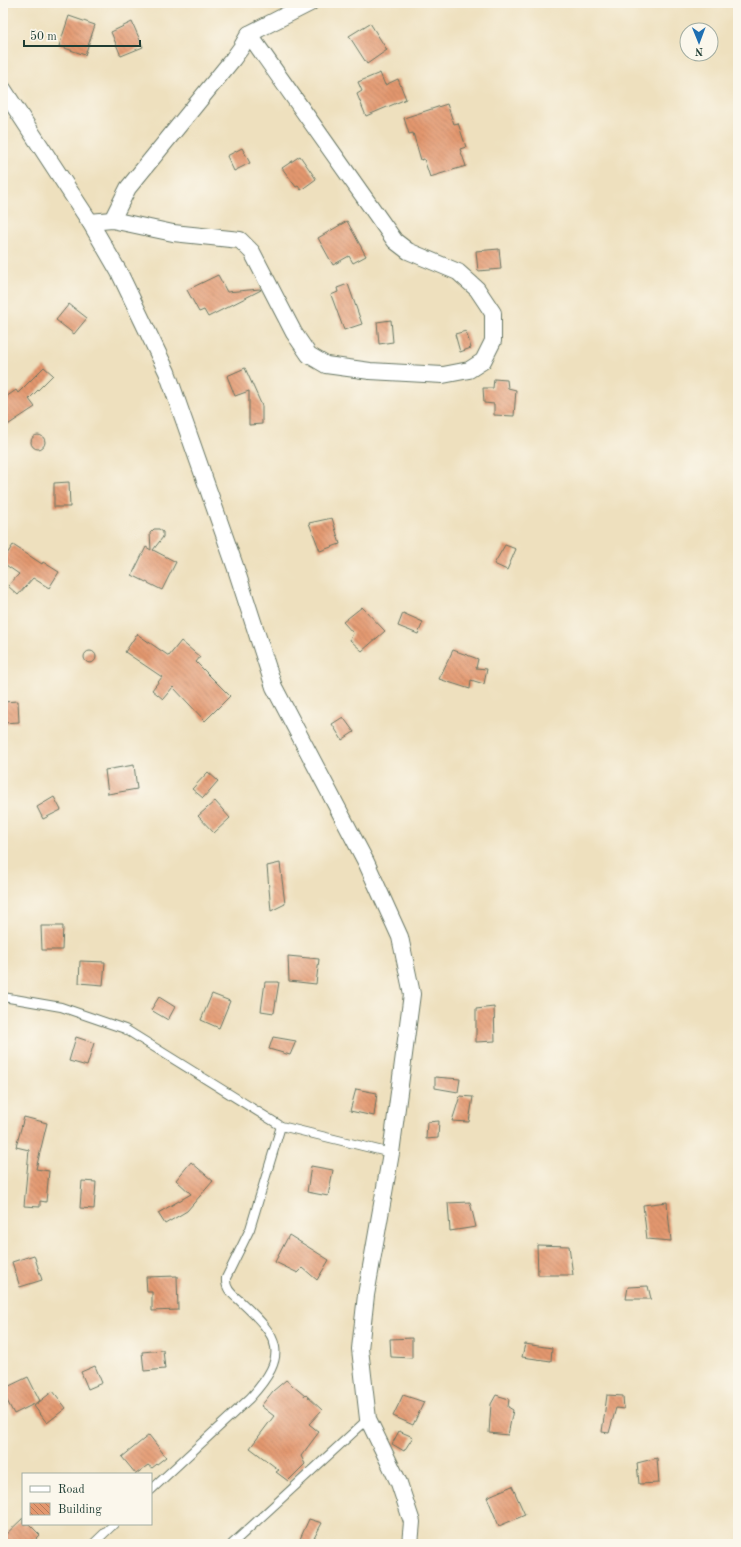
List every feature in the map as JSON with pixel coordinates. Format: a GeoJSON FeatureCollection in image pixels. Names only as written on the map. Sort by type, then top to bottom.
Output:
{"type":"FeatureCollection","features":[{"type":"Feature","properties":{"kind":"street"},"geometry":{"type":"LineString","coordinates":[[112,220],[128,188],[242,48],[249,34],[310,3]]}},
{"type":"Feature","properties":{"kind":"street"},"geometry":{"type":"LineString","coordinates":[[90,222],[112,220],[173,233],[240,240],[252,252],[294,333],[309,354],[326,365],[370,371],[443,375],[469,370],[483,361],[493,341],[493,313],[477,289],[458,272],[408,251],[395,241],[249,34]]}},
{"type":"Feature","properties":{"kind":"street"},"geometry":{"type":"LineString","coordinates":[[3,89],[90,222],[119,272],[167,372],[235,566],[274,688],[366,862],[400,937],[412,994],[391,1153],[366,1295],[360,1349],[368,1419],[399,1483],[412,1522],[410,1544]]}},
{"type":"Feature","properties":{"kind":"lane"},"geometry":{"type":"LineString","coordinates":[[3,998],[61,1007],[125,1029],[281,1126],[391,1153]]}},
{"type":"Feature","properties":{"kind":"lane"},"geometry":{"type":"LineString","coordinates":[[152,1489],[250,1398],[262,1385],[272,1370],[276,1344],[271,1334],[262,1321],[228,1290],[226,1278],[250,1229],[281,1126]]}},
{"type":"Feature","properties":{"kind":"lane"},"geometry":{"type":"LineString","coordinates":[[232,1544],[368,1419]]}},
{"type":"Feature","properties":{"kind":"lane"},"geometry":{"type":"LineString","coordinates":[[93,1544],[113,1525]]}},
{"type":"Feature","properties":{"kind":"building"},"geometry":{"type":"Polygon","coordinates":[[[69,16],[95,25],[85,55],[59,46],[69,16]]]}},
{"type":"Feature","properties":{"kind":"building"},"geometry":{"type":"Polygon","coordinates":[[[132,22],[143,47],[121,56],[111,32],[132,22]]]}},
{"type":"Feature","properties":{"kind":"building"},"geometry":{"type":"Polygon","coordinates":[[[370,23],[387,50],[367,64],[349,36],[370,23]]]}},
{"type":"Feature","properties":{"kind":"building"},"geometry":{"type":"Polygon","coordinates":[[[380,73],[385,85],[398,79],[406,99],[366,116],[357,94],[362,91],[358,82],[380,73]]]}},
{"type":"Feature","properties":{"kind":"building"},"geometry":{"type":"Polygon","coordinates":[[[447,104],[454,124],[458,123],[466,147],[460,149],[466,166],[430,177],[424,159],[421,160],[413,133],[409,134],[404,118],[447,104]]]}},
{"type":"Feature","properties":{"kind":"building"},"geometry":{"type":"Polygon","coordinates":[[[242,148],[250,163],[234,171],[227,156],[242,148]]]}},
{"type":"Feature","properties":{"kind":"building"},"geometry":{"type":"Polygon","coordinates":[[[300,156],[316,179],[301,190],[298,186],[296,187],[282,168],[300,156]]]}},
{"type":"Feature","properties":{"kind":"building"},"geometry":{"type":"Polygon","coordinates":[[[347,221],[366,256],[353,263],[349,256],[333,265],[318,238],[347,221]]]}},
{"type":"Feature","properties":{"kind":"building"},"geometry":{"type":"Polygon","coordinates":[[[499,249],[501,269],[478,271],[476,251],[499,249]]]}},
{"type":"Feature","properties":{"kind":"building"},"geometry":{"type":"Polygon","coordinates":[[[218,275],[227,292],[261,290],[208,317],[204,310],[199,312],[187,290],[218,275]]]}},
{"type":"Feature","properties":{"kind":"building"},"geometry":{"type":"Polygon","coordinates":[[[348,284],[362,324],[344,330],[331,295],[338,292],[337,288],[348,284]]]}},
{"type":"Feature","properties":{"kind":"building"},"geometry":{"type":"Polygon","coordinates":[[[69,304],[87,318],[74,334],[56,320],[69,304]]]}},
{"type":"Feature","properties":{"kind":"building"},"geometry":{"type":"Polygon","coordinates":[[[391,320],[393,342],[379,344],[377,322],[391,320]]]}},
{"type":"Feature","properties":{"kind":"building"},"geometry":{"type":"Polygon","coordinates":[[[466,331],[471,348],[460,352],[455,334],[466,331]]]}},
{"type":"Feature","properties":{"kind":"building"},"geometry":{"type":"Polygon","coordinates":[[[44,367],[53,375],[29,399],[35,407],[3,428],[3,399],[16,390],[18,393],[44,367]]]}},
{"type":"Feature","properties":{"kind":"building"},"geometry":{"type":"Polygon","coordinates":[[[245,368],[262,406],[262,424],[249,425],[249,391],[235,396],[227,376],[245,368]]]}},
{"type":"Feature","properties":{"kind":"building"},"geometry":{"type":"Polygon","coordinates":[[[494,379],[507,380],[508,388],[516,390],[514,416],[494,415],[494,404],[484,403],[483,388],[493,388],[494,379]]]}},
{"type":"Feature","properties":{"kind":"building"},"geometry":{"type":"Polygon","coordinates":[[[35,435],[41,435],[45,439],[45,445],[41,449],[35,449],[31,445],[31,439],[35,435]]]}},
{"type":"Feature","properties":{"kind":"building"},"geometry":{"type":"Polygon","coordinates":[[[69,482],[70,507],[54,507],[54,483],[69,482]]]}},
{"type":"Feature","properties":{"kind":"building"},"geometry":{"type":"Polygon","coordinates":[[[332,518],[340,544],[320,551],[309,523],[332,518]]]}},
{"type":"Feature","properties":{"kind":"building"},"geometry":{"type":"Polygon","coordinates":[[[154,529],[159,529],[163,532],[163,537],[153,550],[176,562],[162,590],[132,575],[146,547],[151,550],[150,533],[154,529]]]}},
{"type":"Feature","properties":{"kind":"building"},"geometry":{"type":"Polygon","coordinates":[[[13,545],[42,564],[43,562],[59,572],[49,588],[33,578],[18,595],[8,586],[19,574],[3,563],[3,560],[13,545]]]}},
{"type":"Feature","properties":{"kind":"building"},"geometry":{"type":"Polygon","coordinates":[[[505,545],[516,549],[507,570],[494,564],[505,545]]]}},
{"type":"Feature","properties":{"kind":"building"},"geometry":{"type":"Polygon","coordinates":[[[362,607],[385,631],[362,651],[350,640],[353,633],[343,622],[362,607]]]}},
{"type":"Feature","properties":{"kind":"building"},"geometry":{"type":"Polygon","coordinates":[[[403,613],[423,622],[418,634],[398,626],[403,613]]]}},
{"type":"Feature","properties":{"kind":"building"},"geometry":{"type":"Polygon","coordinates":[[[137,634],[169,656],[181,641],[200,657],[196,662],[230,696],[205,721],[173,687],[163,699],[152,690],[162,677],[125,652],[137,634]]]}},
{"type":"Feature","properties":{"kind":"building"},"geometry":{"type":"Polygon","coordinates":[[[453,650],[478,659],[476,668],[487,669],[484,684],[471,680],[470,689],[439,679],[453,650]]]}},
{"type":"Feature","properties":{"kind":"building"},"geometry":{"type":"Polygon","coordinates":[[[88,651],[92,651],[96,657],[92,663],[88,663],[84,659],[84,655],[88,651]]]}},
{"type":"Feature","properties":{"kind":"building"},"geometry":{"type":"Polygon","coordinates":[[[18,701],[19,722],[3,723],[3,702],[18,701]]]}},
{"type":"Feature","properties":{"kind":"building"},"geometry":{"type":"Polygon","coordinates":[[[343,717],[354,732],[342,740],[332,724],[343,717]]]}},
{"type":"Feature","properties":{"kind":"building"},"geometry":{"type":"Polygon","coordinates":[[[134,765],[137,789],[108,794],[105,770],[134,765]]]}},
{"type":"Feature","properties":{"kind":"building"},"geometry":{"type":"Polygon","coordinates":[[[208,772],[218,781],[203,798],[192,789],[208,772]]]}},
{"type":"Feature","properties":{"kind":"building"},"geometry":{"type":"Polygon","coordinates":[[[54,797],[61,810],[43,819],[37,807],[54,797]]]}},
{"type":"Feature","properties":{"kind":"building"},"geometry":{"type":"Polygon","coordinates":[[[215,801],[230,818],[214,833],[198,816],[215,801]]]}},
{"type":"Feature","properties":{"kind":"building"},"geometry":{"type":"Polygon","coordinates":[[[280,863],[285,904],[271,911],[267,866],[280,863]]]}},
{"type":"Feature","properties":{"kind":"building"},"geometry":{"type":"Polygon","coordinates":[[[41,926],[63,926],[62,950],[42,950],[41,926]]]}},
{"type":"Feature","properties":{"kind":"building"},"geometry":{"type":"Polygon","coordinates":[[[288,956],[319,959],[316,984],[289,981],[288,956]]]}},
{"type":"Feature","properties":{"kind":"building"},"geometry":{"type":"Polygon","coordinates":[[[80,961],[105,962],[103,985],[79,983],[80,961]]]}},
{"type":"Feature","properties":{"kind":"building"},"geometry":{"type":"Polygon","coordinates":[[[265,982],[279,982],[274,1013],[261,1011],[265,982]]]}},
{"type":"Feature","properties":{"kind":"building"},"geometry":{"type":"Polygon","coordinates":[[[212,994],[230,1001],[219,1028],[201,1020],[212,994]]]}},
{"type":"Feature","properties":{"kind":"building"},"geometry":{"type":"Polygon","coordinates":[[[159,997],[175,1007],[168,1020],[151,1010],[159,997]]]}},
{"type":"Feature","properties":{"kind":"building"},"geometry":{"type":"Polygon","coordinates":[[[494,1007],[495,1041],[476,1042],[476,1009],[494,1007]]]}},
{"type":"Feature","properties":{"kind":"building"},"geometry":{"type":"Polygon","coordinates":[[[76,1037],[94,1043],[87,1066],[69,1061],[76,1037]]]}},
{"type":"Feature","properties":{"kind":"building"},"geometry":{"type":"Polygon","coordinates":[[[273,1037],[296,1041],[290,1055],[269,1049],[273,1037]]]}},
{"type":"Feature","properties":{"kind":"building"},"geometry":{"type":"Polygon","coordinates":[[[435,1077],[460,1079],[458,1092],[435,1088],[435,1077]]]}},
{"type":"Feature","properties":{"kind":"building"},"geometry":{"type":"Polygon","coordinates":[[[356,1089],[377,1093],[374,1116],[350,1111],[356,1089]]]}},
{"type":"Feature","properties":{"kind":"building"},"geometry":{"type":"Polygon","coordinates":[[[460,1096],[473,1097],[469,1122],[452,1121],[460,1096]]]}},
{"type":"Feature","properties":{"kind":"building"},"geometry":{"type":"Polygon","coordinates":[[[24,1117],[47,1123],[36,1169],[49,1171],[46,1202],[40,1201],[40,1207],[24,1206],[29,1150],[16,1147],[24,1117]]]}},
{"type":"Feature","properties":{"kind":"building"},"geometry":{"type":"Polygon","coordinates":[[[439,1121],[438,1138],[426,1139],[427,1122],[439,1121]]]}},
{"type":"Feature","properties":{"kind":"building"},"geometry":{"type":"Polygon","coordinates":[[[191,1162],[213,1181],[187,1211],[165,1224],[158,1213],[191,1194],[176,1180],[191,1162]]]}},
{"type":"Feature","properties":{"kind":"building"},"geometry":{"type":"Polygon","coordinates":[[[311,1166],[333,1170],[328,1196],[307,1192],[311,1166]]]}},
{"type":"Feature","properties":{"kind":"building"},"geometry":{"type":"Polygon","coordinates":[[[82,1181],[96,1182],[94,1209],[80,1208],[82,1181]]]}},
{"type":"Feature","properties":{"kind":"building"},"geometry":{"type":"Polygon","coordinates":[[[470,1202],[476,1227],[450,1231],[448,1203],[470,1202]]]}},
{"type":"Feature","properties":{"kind":"building"},"geometry":{"type":"Polygon","coordinates":[[[667,1202],[671,1241],[647,1239],[643,1205],[667,1202]]]}},
{"type":"Feature","properties":{"kind":"building"},"geometry":{"type":"Polygon","coordinates":[[[289,1235],[329,1260],[317,1280],[303,1268],[298,1273],[275,1262],[289,1235]]]}},
{"type":"Feature","properties":{"kind":"building"},"geometry":{"type":"Polygon","coordinates":[[[537,1245],[569,1246],[573,1275],[538,1275],[537,1245]]]}},
{"type":"Feature","properties":{"kind":"building"},"geometry":{"type":"Polygon","coordinates":[[[34,1255],[42,1280],[20,1287],[12,1262],[34,1255]]]}},
{"type":"Feature","properties":{"kind":"building"},"geometry":{"type":"Polygon","coordinates":[[[177,1276],[178,1310],[152,1311],[152,1292],[147,1292],[146,1277],[177,1276]]]}},
{"type":"Feature","properties":{"kind":"building"},"geometry":{"type":"Polygon","coordinates":[[[648,1286],[651,1299],[626,1299],[628,1287],[648,1286]]]}},
{"type":"Feature","properties":{"kind":"building"},"geometry":{"type":"Polygon","coordinates":[[[412,1338],[412,1358],[391,1357],[390,1339],[412,1338]]]}},
{"type":"Feature","properties":{"kind":"building"},"geometry":{"type":"Polygon","coordinates":[[[525,1344],[552,1348],[551,1361],[522,1357],[525,1344]]]}},
{"type":"Feature","properties":{"kind":"building"},"geometry":{"type":"Polygon","coordinates":[[[163,1350],[165,1369],[144,1371],[142,1352],[163,1350]]]}},
{"type":"Feature","properties":{"kind":"building"},"geometry":{"type":"Polygon","coordinates":[[[95,1366],[102,1383],[88,1389],[81,1372],[95,1366]]]}},
{"type":"Feature","properties":{"kind":"building"},"geometry":{"type":"Polygon","coordinates":[[[28,1377],[40,1401],[14,1414],[3,1393],[3,1389],[28,1377]]]}},
{"type":"Feature","properties":{"kind":"building"},"geometry":{"type":"Polygon","coordinates":[[[286,1380],[305,1396],[306,1395],[322,1410],[309,1424],[319,1432],[301,1456],[305,1464],[288,1481],[276,1472],[279,1470],[250,1448],[274,1416],[261,1406],[273,1391],[286,1380]]]}},
{"type":"Feature","properties":{"kind":"building"},"geometry":{"type":"Polygon","coordinates":[[[53,1391],[66,1408],[47,1423],[34,1406],[53,1391]]]}},
{"type":"Feature","properties":{"kind":"building"},"geometry":{"type":"Polygon","coordinates":[[[403,1395],[424,1402],[413,1425],[393,1416],[403,1395]]]}},
{"type":"Feature","properties":{"kind":"building"},"geometry":{"type":"Polygon","coordinates":[[[496,1395],[509,1399],[508,1407],[513,1410],[508,1435],[489,1433],[491,1404],[496,1395]]]}},
{"type":"Feature","properties":{"kind":"building"},"geometry":{"type":"Polygon","coordinates":[[[607,1395],[623,1396],[624,1409],[616,1408],[609,1433],[602,1432],[607,1395]]]}},
{"type":"Feature","properties":{"kind":"building"},"geometry":{"type":"Polygon","coordinates":[[[399,1431],[413,1437],[404,1451],[392,1444],[399,1431]]]}},
{"type":"Feature","properties":{"kind":"building"},"geometry":{"type":"Polygon","coordinates":[[[149,1435],[166,1457],[152,1468],[148,1465],[135,1473],[122,1457],[149,1435]]]}},
{"type":"Feature","properties":{"kind":"building"},"geometry":{"type":"Polygon","coordinates":[[[657,1458],[659,1483],[639,1484],[637,1463],[657,1458]]]}},
{"type":"Feature","properties":{"kind":"building"},"geometry":{"type":"Polygon","coordinates":[[[512,1486],[525,1515],[499,1526],[487,1497],[512,1486]]]}},
{"type":"Feature","properties":{"kind":"building"},"geometry":{"type":"Polygon","coordinates":[[[22,1519],[22,1525],[30,1525],[40,1535],[31,1544],[3,1544],[3,1537],[22,1519]]]}},
{"type":"Feature","properties":{"kind":"building"},"geometry":{"type":"Polygon","coordinates":[[[309,1519],[322,1523],[311,1544],[300,1539],[309,1519]]]}}]}
